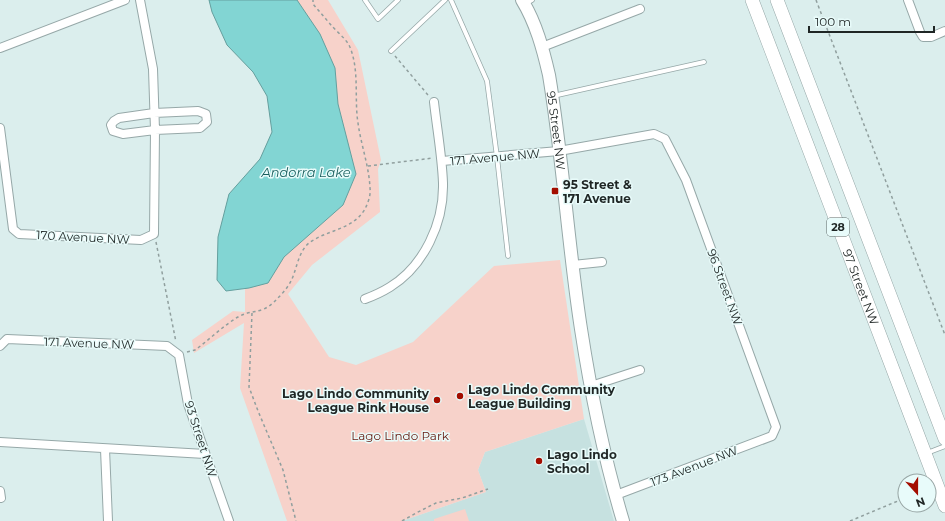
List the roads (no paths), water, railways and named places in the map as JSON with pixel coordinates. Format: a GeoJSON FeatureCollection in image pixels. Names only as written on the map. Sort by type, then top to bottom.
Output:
{"type":"FeatureCollection","features":[{"type":"Feature","properties":{"kind":"main road","name":"97 Street NW"},"geometry":{"type":"LineString","coordinates":[[752,0],[945,506]]}},
{"type":"Feature","properties":{"kind":"main road","name":"97 Street NW"},"geometry":{"type":"LineString","coordinates":[[777,0],[945,439]]}},
{"type":"Feature","properties":{"kind":"street"},"geometry":{"type":"LineString","coordinates":[[0,48],[125,0]]}},
{"type":"Feature","properties":{"kind":"street"},"geometry":{"type":"LineString","coordinates":[[140,0],[153,69],[155,130]]}},
{"type":"Feature","properties":{"kind":"street"},"geometry":{"type":"LineString","coordinates":[[908,0],[923,37],[930,37],[945,31]]}},
{"type":"Feature","properties":{"kind":"street","name":"95 Street NW"},"geometry":{"type":"LineString","coordinates":[[526,2],[542,47],[553,96],[581,328],[590,386],[623,521]]}},
{"type":"Feature","properties":{"kind":"street"},"geometry":{"type":"LineString","coordinates":[[542,47],[640,9]]}},
{"type":"Feature","properties":{"kind":"street"},"geometry":{"type":"LineString","coordinates":[[365,299],[389,288],[396,282],[417,261],[431,238],[439,214],[443,185],[442,161],[434,102]]}},
{"type":"Feature","properties":{"kind":"street"},"geometry":{"type":"LineString","coordinates":[[198,111],[206,114],[207,122],[200,128],[155,130],[123,134],[113,131],[111,125],[119,118],[154,114],[198,111]]}},
{"type":"Feature","properties":{"kind":"street","name":"170 Avenue NW"},"geometry":{"type":"LineString","coordinates":[[0,128],[13,229],[19,234],[141,240],[154,234],[155,130]]}},
{"type":"Feature","properties":{"kind":"street","name":"171 Avenue NW"},"geometry":{"type":"LineString","coordinates":[[442,161],[559,151],[654,134],[666,139]]}},
{"type":"Feature","properties":{"kind":"street","name":"96 Street NW"},"geometry":{"type":"LineString","coordinates":[[666,139],[686,180],[776,427],[772,436]]}},
{"type":"Feature","properties":{"kind":"street"},"geometry":{"type":"LineString","coordinates":[[573,265],[602,262]]}},
{"type":"Feature","properties":{"kind":"street","name":"171 Avenue NW"},"geometry":{"type":"LineString","coordinates":[[0,346],[7,339],[167,346],[179,355]]}},
{"type":"Feature","properties":{"kind":"street","name":"93 Street NW"},"geometry":{"type":"LineString","coordinates":[[179,355],[188,404],[229,521]]}},
{"type":"Feature","properties":{"kind":"street"},"geometry":{"type":"LineString","coordinates":[[590,386],[640,370]]}},
{"type":"Feature","properties":{"kind":"street","name":"173 Avenue NW"},"geometry":{"type":"LineString","coordinates":[[616,496],[772,436]]}},
{"type":"Feature","properties":{"kind":"street"},"geometry":{"type":"LineString","coordinates":[[0,442],[205,454]]}},
{"type":"Feature","properties":{"kind":"street"},"geometry":{"type":"LineString","coordinates":[[105,449],[108,521]]}},
{"type":"Feature","properties":{"kind":"lane"},"geometry":{"type":"LineString","coordinates":[[365,0],[378,19],[398,0]]}},
{"type":"Feature","properties":{"kind":"lane"},"geometry":{"type":"LineString","coordinates":[[391,51],[445,0]]}},
{"type":"Feature","properties":{"kind":"lane"},"geometry":{"type":"LineString","coordinates":[[451,0],[487,81],[508,256]]}},
{"type":"Feature","properties":{"kind":"lane"},"geometry":{"type":"LineString","coordinates":[[553,96],[704,62]]}},
{"type":"Feature","properties":{"kind":"lane"},"geometry":{"type":"LineString","coordinates":[[925,454],[945,446]]}},
{"type":"Feature","properties":{"kind":"water","name":"Andorra Lake"},"geometry":{"type":"Polygon","coordinates":[[[209,0],[297,0],[320,34],[335,68],[338,104],[356,174],[343,205],[284,257],[268,283],[249,288],[226,291],[217,280],[218,237],[229,194],[260,159],[272,132],[267,96],[253,72],[227,45],[212,12],[209,0]]]}},
{"type":"Feature","properties":{"kind":"place","name":"95 Street & 171 Avenue"},"geometry":{"type":"Point","coordinates":[555,191]}},
{"type":"Feature","properties":{"kind":"place","name":"Lago Lindo Community League Building"},"geometry":{"type":"Point","coordinates":[460,396]}},
{"type":"Feature","properties":{"kind":"place","name":"Lago Lindo Community League Rink House"},"geometry":{"type":"Point","coordinates":[437,400]}},
{"type":"Feature","properties":{"kind":"place","name":"Lago Lindo School"},"geometry":{"type":"Point","coordinates":[539,461]}},
{"type":"Feature","properties":{"kind":"park label","name":"Lago Lindo Park"},"geometry":{"type":"Point","coordinates":[400,435]}}]}
